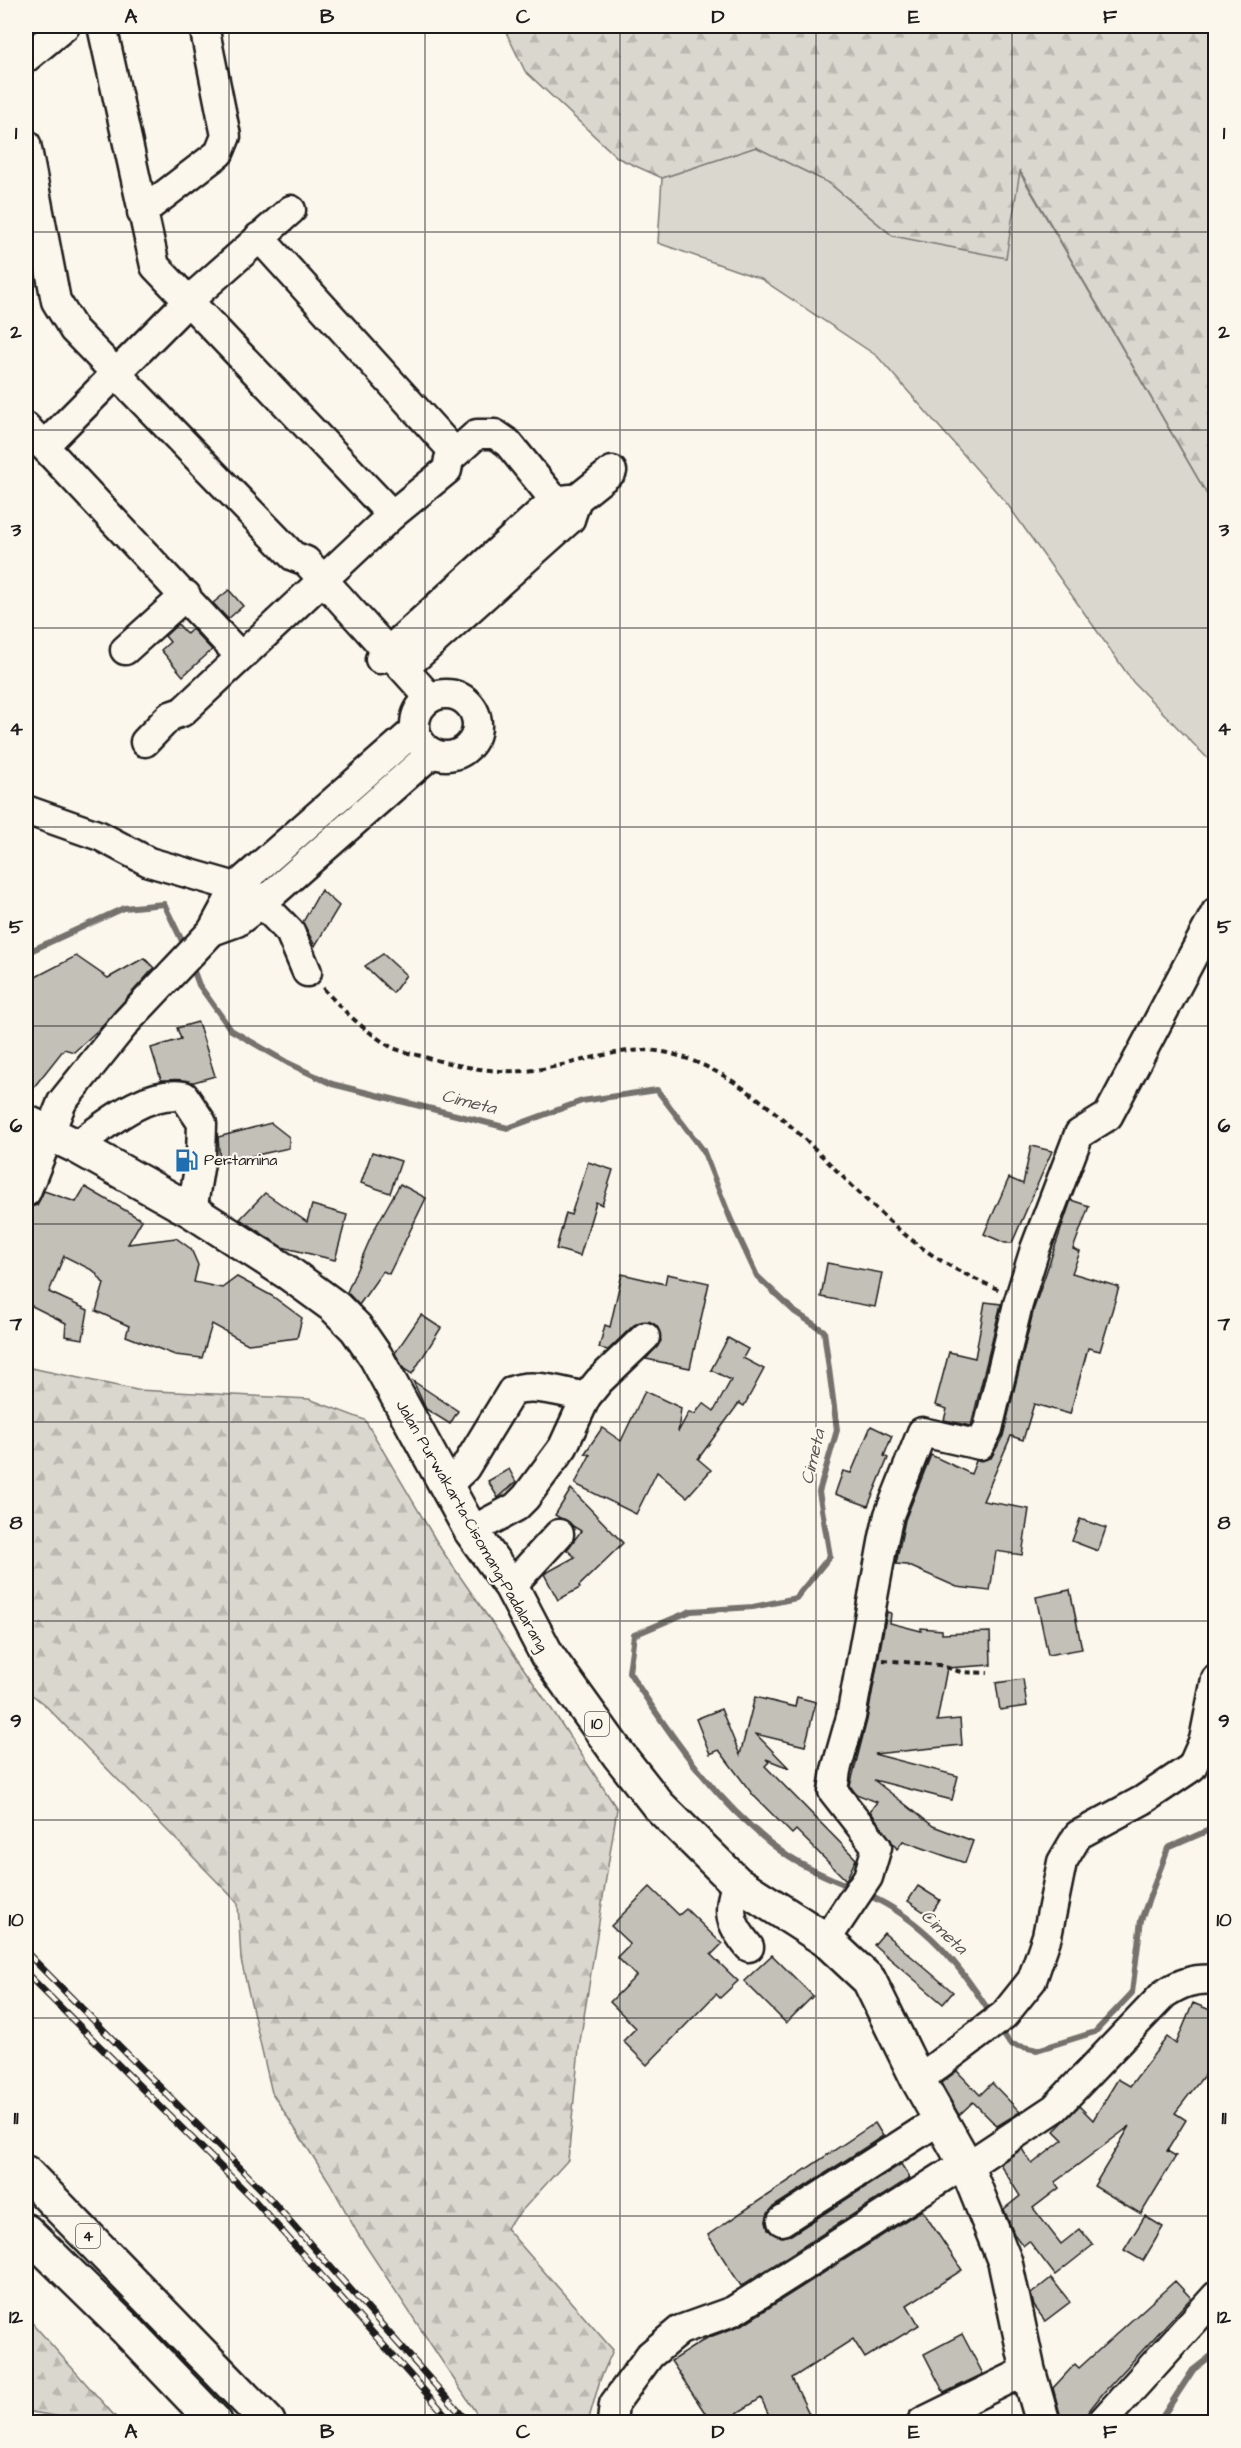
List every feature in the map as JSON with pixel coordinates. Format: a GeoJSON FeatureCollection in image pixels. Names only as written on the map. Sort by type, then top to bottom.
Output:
{"type":"FeatureCollection","features":[{"type":"Feature","properties":{"kind":"highway","name":"Jalan Purwakarta–Cisomang–Padalarang"},"geometry":{"type":"LineString","coordinates":[[50,1134],[192,1211],[287,1272],[335,1307],[356,1328],[376,1358],[471,1531],[511,1586],[547,1655],[618,1754],[658,1805],[737,1883],[826,1940],[869,1980],[918,2080],[966,2165],[1005,2262],[1028,2370],[1043,2422]]}},
{"type":"Feature","properties":{"kind":"highway","name":"4"},"geometry":{"type":"LineString","coordinates":[[26,2173],[268,2422]]}},
{"type":"Feature","properties":{"kind":"highway","name":"4"},"geometry":{"type":"LineString","coordinates":[[26,2231],[127,2330],[215,2422]]}},
{"type":"Feature","properties":{"kind":"street"},"geometry":{"type":"LineString","coordinates":[[26,58],[65,26]]}},
{"type":"Feature","properties":{"kind":"street"},"geometry":{"type":"LineString","coordinates":[[102,26],[155,266],[388,512]]}},
{"type":"Feature","properties":{"kind":"street"},"geometry":{"type":"LineString","coordinates":[[142,212],[219,153],[224,145],[226,136],[204,26]]}},
{"type":"Feature","properties":{"kind":"street"},"geometry":{"type":"LineString","coordinates":[[26,144],[56,302],[74,330],[391,660],[427,701]]}},
{"type":"Feature","properties":{"kind":"street"},"geometry":{"type":"LineString","coordinates":[[236,651],[35,436],[115,374],[188,302],[291,210]]}},
{"type":"Feature","properties":{"kind":"street"},"geometry":{"type":"LineString","coordinates":[[260,237],[452,456]]}},
{"type":"Feature","properties":{"kind":"street"},"geometry":{"type":"LineString","coordinates":[[145,742],[170,716],[182,712],[236,651],[310,575],[388,512],[447,470],[452,456],[477,434],[495,434],[508,443],[567,506]]}},
{"type":"Feature","properties":{"kind":"street"},"geometry":{"type":"LineString","coordinates":[[391,660],[567,506],[612,471]]}},
{"type":"Feature","properties":{"kind":"street"},"geometry":{"type":"LineString","coordinates":[[125,650],[186,595]]}},
{"type":"Feature","properties":{"kind":"street"},"geometry":{"type":"LineString","coordinates":[[449,694],[467,702],[477,718],[478,728],[475,738],[461,753],[442,757],[423,748],[415,730],[417,711],[427,701],[449,694]]}},
{"type":"Feature","properties":{"kind":"street"},"geometry":{"type":"LineString","coordinates":[[26,1192],[62,1102],[84,1072],[172,972],[205,939],[239,885],[359,776],[415,730]]}},
{"type":"Feature","properties":{"kind":"street"},"geometry":{"type":"LineString","coordinates":[[205,939],[237,922],[262,902],[432,753]]}},
{"type":"Feature","properties":{"kind":"street"},"geometry":{"type":"LineString","coordinates":[[26,810],[100,836],[149,862],[239,885],[262,902],[290,932],[307,972]]}},
{"type":"Feature","properties":{"kind":"street"},"geometry":{"type":"LineString","coordinates":[[826,1940],[868,1877],[877,1847],[833,1791],[890,1515],[922,1432],[980,1445],[988,1429],[1020,1298],[1035,1249],[1079,1134],[1108,1116],[1215,912]]}},
{"type":"Feature","properties":{"kind":"street"},"geometry":{"type":"LineString","coordinates":[[50,1134],[169,1094],[184,1096],[202,1123],[201,1156],[192,1211]]}},
{"type":"Feature","properties":{"kind":"street"},"geometry":{"type":"LineString","coordinates":[[471,1531],[516,1507],[526,1497],[563,1447],[586,1398],[599,1381],[645,1337]]}},
{"type":"Feature","properties":{"kind":"street"},"geometry":{"type":"LineString","coordinates":[[446,1486],[465,1468],[512,1390],[542,1389],[586,1398]]}},
{"type":"Feature","properties":{"kind":"street"},"geometry":{"type":"LineString","coordinates":[[511,1586],[559,1534]]}},
{"type":"Feature","properties":{"kind":"street"},"geometry":{"type":"LineString","coordinates":[[918,2080],[964,2048],[1004,2015],[1032,1980],[1047,1936],[1062,1862],[1077,1835],[1143,1800],[1192,1767],[1204,1740],[1215,1679]]}},
{"type":"Feature","properties":{"kind":"street"},"geometry":{"type":"LineString","coordinates":[[737,1883],[732,1896],[731,1917],[734,1928],[749,1947]]}},
{"type":"Feature","properties":{"kind":"street"},"geometry":{"type":"LineString","coordinates":[[612,2422],[614,2404],[650,2355],[680,2330],[733,2311],[1055,2108],[1164,1994],[1182,1983],[1199,1979],[1215,1980]]}},
{"type":"Feature","properties":{"kind":"street"},"geometry":{"type":"LineString","coordinates":[[782,2221],[941,2119]]}},
{"type":"Feature","properties":{"kind":"street"},"geometry":{"type":"LineString","coordinates":[[1102,2422],[1215,2296]]}},
{"type":"Feature","properties":{"kind":"street"},"geometry":{"type":"LineString","coordinates":[[922,2422],[1028,2370]]}},
{"type":"Feature","properties":{"kind":"path"},"geometry":{"type":"LineString","coordinates":[[307,972],[348,1016],[394,1048],[461,1067],[513,1071],[542,1069],[607,1054],[642,1051],[674,1054],[701,1064],[744,1090],[788,1124],[882,1214],[926,1251],[960,1273],[1020,1298]]}},
{"type":"Feature","properties":{"kind":"path"},"geometry":{"type":"LineString","coordinates":[[861,1656],[898,1663],[939,1665],[962,1672],[988,1673]]}},
{"type":"Feature","properties":{"kind":"green space"},"geometry":{"type":"Polygon","coordinates":[[[503,26],[1215,26],[1215,508],[1020,171],[1006,258],[893,236],[829,183],[756,147],[662,178],[618,158],[525,71],[503,26]]]}},
{"type":"Feature","properties":{"kind":"green space"},"geometry":{"type":"Polygon","coordinates":[[[756,147],[829,183],[893,236],[1019,171],[1215,508],[1215,766],[1133,682],[1008,505],[877,356],[761,279],[658,243],[662,178],[756,147]]]}},
{"type":"Feature","properties":{"kind":"green space"},"geometry":{"type":"Polygon","coordinates":[[[26,1367],[137,1390],[309,1399],[365,1420],[441,1549],[555,1714],[617,1809],[579,2048],[568,2160],[506,2228],[613,2350],[600,2380],[588,2422],[482,2422],[358,2234],[330,2183],[272,2093],[241,1960],[238,1903],[46,1706],[26,1690],[26,1367]]]}},
{"type":"Feature","properties":{"kind":"green space"},"geometry":{"type":"Polygon","coordinates":[[[26,2316],[120,2422],[91,2422],[26,2411],[26,2316]]]}},
{"type":"Feature","properties":{"kind":"building"},"geometry":{"type":"Polygon","coordinates":[[[229,590],[243,606],[228,619],[213,603],[229,590]]]}},
{"type":"Feature","properties":{"kind":"building"},"geometry":{"type":"Polygon","coordinates":[[[178,624],[187,634],[192,629],[212,650],[183,676],[161,650],[170,642],[165,636],[178,624]]]}},
{"type":"Feature","properties":{"kind":"building"},"geometry":{"type":"Polygon","coordinates":[[[321,890],[339,906],[315,946],[303,922],[321,890]]]}},
{"type":"Feature","properties":{"kind":"building"},"geometry":{"type":"Polygon","coordinates":[[[383,954],[406,975],[393,993],[365,966],[383,954]]]}},
{"type":"Feature","properties":{"kind":"building"},"geometry":{"type":"Polygon","coordinates":[[[76,956],[108,978],[144,958],[154,968],[98,1030],[74,1052],[64,1049],[26,1097],[26,982],[76,956]]]}},
{"type":"Feature","properties":{"kind":"building"},"geometry":{"type":"Polygon","coordinates":[[[198,1022],[215,1076],[194,1082],[161,1080],[151,1048],[181,1039],[177,1028],[198,1022]]]}},
{"type":"Feature","properties":{"kind":"building"},"geometry":{"type":"Polygon","coordinates":[[[271,1123],[289,1137],[289,1148],[220,1163],[218,1137],[271,1123]]]}},
{"type":"Feature","properties":{"kind":"building"},"geometry":{"type":"Polygon","coordinates":[[[1031,1146],[1052,1151],[1012,1243],[1005,1243],[984,1234],[1009,1178],[1023,1184],[1031,1146]]]}},
{"type":"Feature","properties":{"kind":"building"},"geometry":{"type":"Polygon","coordinates":[[[372,1152],[401,1161],[390,1193],[361,1183],[372,1152]]]}},
{"type":"Feature","properties":{"kind":"building"},"geometry":{"type":"Polygon","coordinates":[[[588,1162],[613,1170],[602,1205],[596,1202],[580,1256],[556,1249],[566,1213],[571,1215],[588,1162]]]}},
{"type":"Feature","properties":{"kind":"building"},"geometry":{"type":"Polygon","coordinates":[[[400,1184],[426,1198],[389,1274],[383,1271],[359,1305],[347,1292],[374,1230],[400,1184]]]}},
{"type":"Feature","properties":{"kind":"building"},"geometry":{"type":"Polygon","coordinates":[[[85,1187],[142,1220],[128,1244],[176,1238],[191,1249],[198,1265],[194,1282],[222,1288],[237,1277],[272,1296],[302,1318],[297,1338],[248,1344],[212,1324],[202,1358],[175,1355],[126,1336],[129,1326],[96,1311],[104,1284],[94,1271],[64,1256],[49,1292],[88,1310],[83,1339],[65,1336],[66,1323],[26,1303],[26,1208],[37,1205],[44,1191],[76,1202],[85,1187]]]}},
{"type":"Feature","properties":{"kind":"building"},"geometry":{"type":"Polygon","coordinates":[[[265,1193],[307,1222],[312,1205],[347,1215],[335,1260],[282,1247],[240,1219],[265,1193]]]}},
{"type":"Feature","properties":{"kind":"building"},"geometry":{"type":"Polygon","coordinates":[[[1071,1200],[1089,1206],[1073,1249],[1080,1252],[1072,1273],[1119,1287],[1100,1351],[1088,1348],[1070,1414],[1034,1404],[1023,1440],[1011,1436],[983,1501],[1029,1509],[1022,1555],[996,1551],[990,1591],[957,1587],[907,1565],[896,1564],[905,1520],[931,1455],[971,1474],[976,1461],[991,1458],[1003,1436],[1034,1308],[1071,1200]]]}},
{"type":"Feature","properties":{"kind":"building"},"geometry":{"type":"Polygon","coordinates":[[[827,1263],[882,1273],[875,1307],[821,1297],[827,1263]]]}},
{"type":"Feature","properties":{"kind":"building"},"geometry":{"type":"Polygon","coordinates":[[[622,1274],[665,1284],[667,1274],[709,1283],[690,1368],[646,1359],[661,1341],[657,1326],[649,1321],[634,1325],[608,1350],[599,1348],[605,1325],[610,1327],[622,1274]]]}},
{"type":"Feature","properties":{"kind":"building"},"geometry":{"type":"Polygon","coordinates":[[[985,1302],[1001,1304],[971,1426],[944,1420],[947,1409],[935,1405],[949,1352],[975,1358],[985,1302]]]}},
{"type":"Feature","properties":{"kind":"building"},"geometry":{"type":"Polygon","coordinates":[[[421,1315],[441,1328],[412,1374],[404,1369],[395,1353],[421,1315]]]}},
{"type":"Feature","properties":{"kind":"building"},"geometry":{"type":"Polygon","coordinates":[[[728,1338],[748,1349],[743,1358],[764,1369],[744,1406],[739,1403],[698,1459],[711,1470],[687,1497],[657,1472],[636,1514],[575,1484],[590,1455],[585,1453],[602,1428],[621,1441],[645,1391],[681,1408],[678,1432],[689,1412],[695,1414],[703,1403],[714,1411],[731,1380],[711,1370],[728,1338]]]}},
{"type":"Feature","properties":{"kind":"building"},"geometry":{"type":"Polygon","coordinates":[[[413,1381],[458,1411],[450,1424],[426,1409],[413,1381]]]}},
{"type":"Feature","properties":{"kind":"building"},"geometry":{"type":"Polygon","coordinates":[[[871,1426],[892,1436],[884,1456],[888,1458],[868,1506],[835,1494],[843,1471],[851,1473],[871,1426]]]}},
{"type":"Feature","properties":{"kind":"building"},"geometry":{"type":"Polygon","coordinates":[[[509,1469],[516,1482],[498,1498],[488,1481],[509,1469]]]}},
{"type":"Feature","properties":{"kind":"building"},"geometry":{"type":"Polygon","coordinates":[[[571,1489],[623,1543],[579,1586],[580,1588],[558,1600],[544,1574],[575,1557],[567,1550],[581,1531],[555,1515],[571,1489]]]}},
{"type":"Feature","properties":{"kind":"building"},"geometry":{"type":"Polygon","coordinates":[[[1080,1519],[1106,1528],[1098,1551],[1072,1541],[1080,1519]]]}},
{"type":"Feature","properties":{"kind":"building"},"geometry":{"type":"Polygon","coordinates":[[[1070,1590],[1082,1649],[1048,1655],[1036,1597],[1070,1590]]]}},
{"type":"Feature","properties":{"kind":"building"},"geometry":{"type":"Polygon","coordinates":[[[887,1612],[891,1613],[890,1623],[921,1631],[921,1628],[942,1630],[942,1634],[990,1632],[991,1665],[947,1668],[937,1721],[960,1719],[962,1745],[874,1754],[958,1776],[952,1800],[874,1780],[933,1826],[973,1841],[965,1863],[903,1841],[897,1849],[870,1811],[877,1802],[856,1794],[850,1786],[867,1720],[887,1612]]]}},
{"type":"Feature","properties":{"kind":"building"},"geometry":{"type":"Polygon","coordinates":[[[1023,1679],[1027,1706],[1000,1710],[996,1683],[1023,1679]]]}},
{"type":"Feature","properties":{"kind":"building"},"geometry":{"type":"Polygon","coordinates":[[[755,1697],[795,1707],[797,1697],[816,1702],[805,1746],[756,1734],[789,1768],[766,1759],[769,1762],[765,1766],[856,1859],[846,1880],[796,1830],[792,1834],[753,1795],[719,1750],[710,1754],[696,1719],[721,1709],[740,1755],[755,1697]]]}},
{"type":"Feature","properties":{"kind":"building"},"geometry":{"type":"Polygon","coordinates":[[[918,1886],[940,1900],[930,1916],[908,1901],[918,1886]]]}},
{"type":"Feature","properties":{"kind":"building"},"geometry":{"type":"Polygon","coordinates":[[[650,1887],[679,1915],[686,1909],[722,1944],[711,1955],[738,1981],[720,1998],[716,1994],[647,2065],[623,2041],[636,2028],[610,2002],[636,1976],[617,1957],[630,1944],[611,1926],[650,1887]]]}},
{"type":"Feature","properties":{"kind":"building"},"geometry":{"type":"Polygon","coordinates":[[[884,1933],[953,1992],[943,2004],[874,1945],[884,1933]]]}},
{"type":"Feature","properties":{"kind":"building"},"geometry":{"type":"Polygon","coordinates":[[[772,1955],[813,1996],[786,2023],[744,1981],[772,1955]]]}},
{"type":"Feature","properties":{"kind":"building"},"geometry":{"type":"Polygon","coordinates":[[[1193,2003],[1215,2012],[1215,2022],[1210,2035],[1215,2037],[1215,2061],[1175,2113],[1186,2120],[1167,2151],[1176,2156],[1141,2214],[1094,2186],[1130,2126],[1055,2182],[1059,2188],[1033,2208],[1061,2244],[1080,2229],[1093,2245],[1055,2275],[1029,2241],[1023,2246],[1014,2234],[1004,2209],[1020,2196],[1000,2164],[1022,2149],[1032,2164],[1063,2140],[1054,2131],[1079,2106],[1093,2120],[1118,2079],[1130,2086],[1167,2037],[1176,2044],[1193,2003]]]}},
{"type":"Feature","properties":{"kind":"building"},"geometry":{"type":"Polygon","coordinates":[[[957,2071],[980,2095],[992,2083],[1020,2112],[997,2126],[973,2102],[959,2115],[941,2083],[957,2071]]]}},
{"type":"Feature","properties":{"kind":"building"},"geometry":{"type":"Polygon","coordinates":[[[875,2123],[883,2136],[773,2207],[766,2221],[768,2230],[782,2237],[791,2235],[901,2164],[910,2178],[741,2286],[708,2235],[875,2123]]]}},
{"type":"Feature","properties":{"kind":"building"},"geometry":{"type":"Polygon","coordinates":[[[922,2210],[962,2270],[907,2305],[919,2325],[865,2358],[853,2339],[792,2378],[813,2422],[772,2422],[761,2398],[723,2422],[711,2422],[671,2361],[707,2338],[742,2325],[922,2210]]]}},
{"type":"Feature","properties":{"kind":"building"},"geometry":{"type":"Polygon","coordinates":[[[1145,2216],[1163,2227],[1143,2261],[1124,2250],[1145,2216]]]}},
{"type":"Feature","properties":{"kind":"building"},"geometry":{"type":"Polygon","coordinates":[[[1051,2278],[1070,2302],[1045,2321],[1034,2306],[1031,2294],[1051,2278]]]}},
{"type":"Feature","properties":{"kind":"building"},"geometry":{"type":"Polygon","coordinates":[[[1175,2281],[1191,2298],[1104,2392],[1080,2422],[1069,2422],[1060,2414],[1053,2388],[1075,2364],[1079,2368],[1175,2281]]]}},
{"type":"Feature","properties":{"kind":"building"},"geometry":{"type":"Polygon","coordinates":[[[962,2334],[983,2374],[944,2393],[924,2354],[962,2334]]]}},
{"type":"Feature","properties":{"kind":"waterway","name":"Cimeta"},"geometry":{"type":"LineString","coordinates":[[26,953],[124,908],[164,904],[185,947]]}},
{"type":"Feature","properties":{"kind":"waterway","name":"Cimeta"},"geometry":{"type":"LineString","coordinates":[[192,966],[199,985],[231,1030],[288,1063],[332,1084],[508,1128],[582,1101],[657,1090],[703,1150],[731,1220],[757,1276],[795,1312],[824,1331],[837,1430],[819,1492],[830,1556],[796,1598],[753,1607],[691,1611],[634,1635],[629,1672],[680,1747],[740,1816],[793,1860],[851,1887]]}},
{"type":"Feature","properties":{"kind":"waterway","name":"Cimeta"},"geometry":{"type":"LineString","coordinates":[[999,2027],[1010,2044],[1037,2050],[1095,2032],[1132,1993],[1141,1920],[1168,1848],[1216,1827]]}},
{"type":"Feature","properties":{"kind":"waterway","name":"Cimeta"},"geometry":{"type":"LineString","coordinates":[[866,1894],[887,1905],[923,1930],[953,1961],[992,2016]]}},
{"type":"Feature","properties":{"kind":"waterway","name":"Cimeta"},"geometry":{"type":"LineString","coordinates":[[1159,2422],[1193,2370],[1216,2352]]}},
{"type":"Feature","properties":{"kind":"railway"},"geometry":{"type":"LineString","coordinates":[[26,1952],[264,2192],[468,2422]]}},
{"type":"Feature","properties":{"kind":"railway"},"geometry":{"type":"LineString","coordinates":[[26,1973],[255,2201],[452,2422]]}},
{"type":"Feature","properties":{"kind":"place","name":"Pertamina"},"geometry":{"type":"Point","coordinates":[186,1160]}}]}
